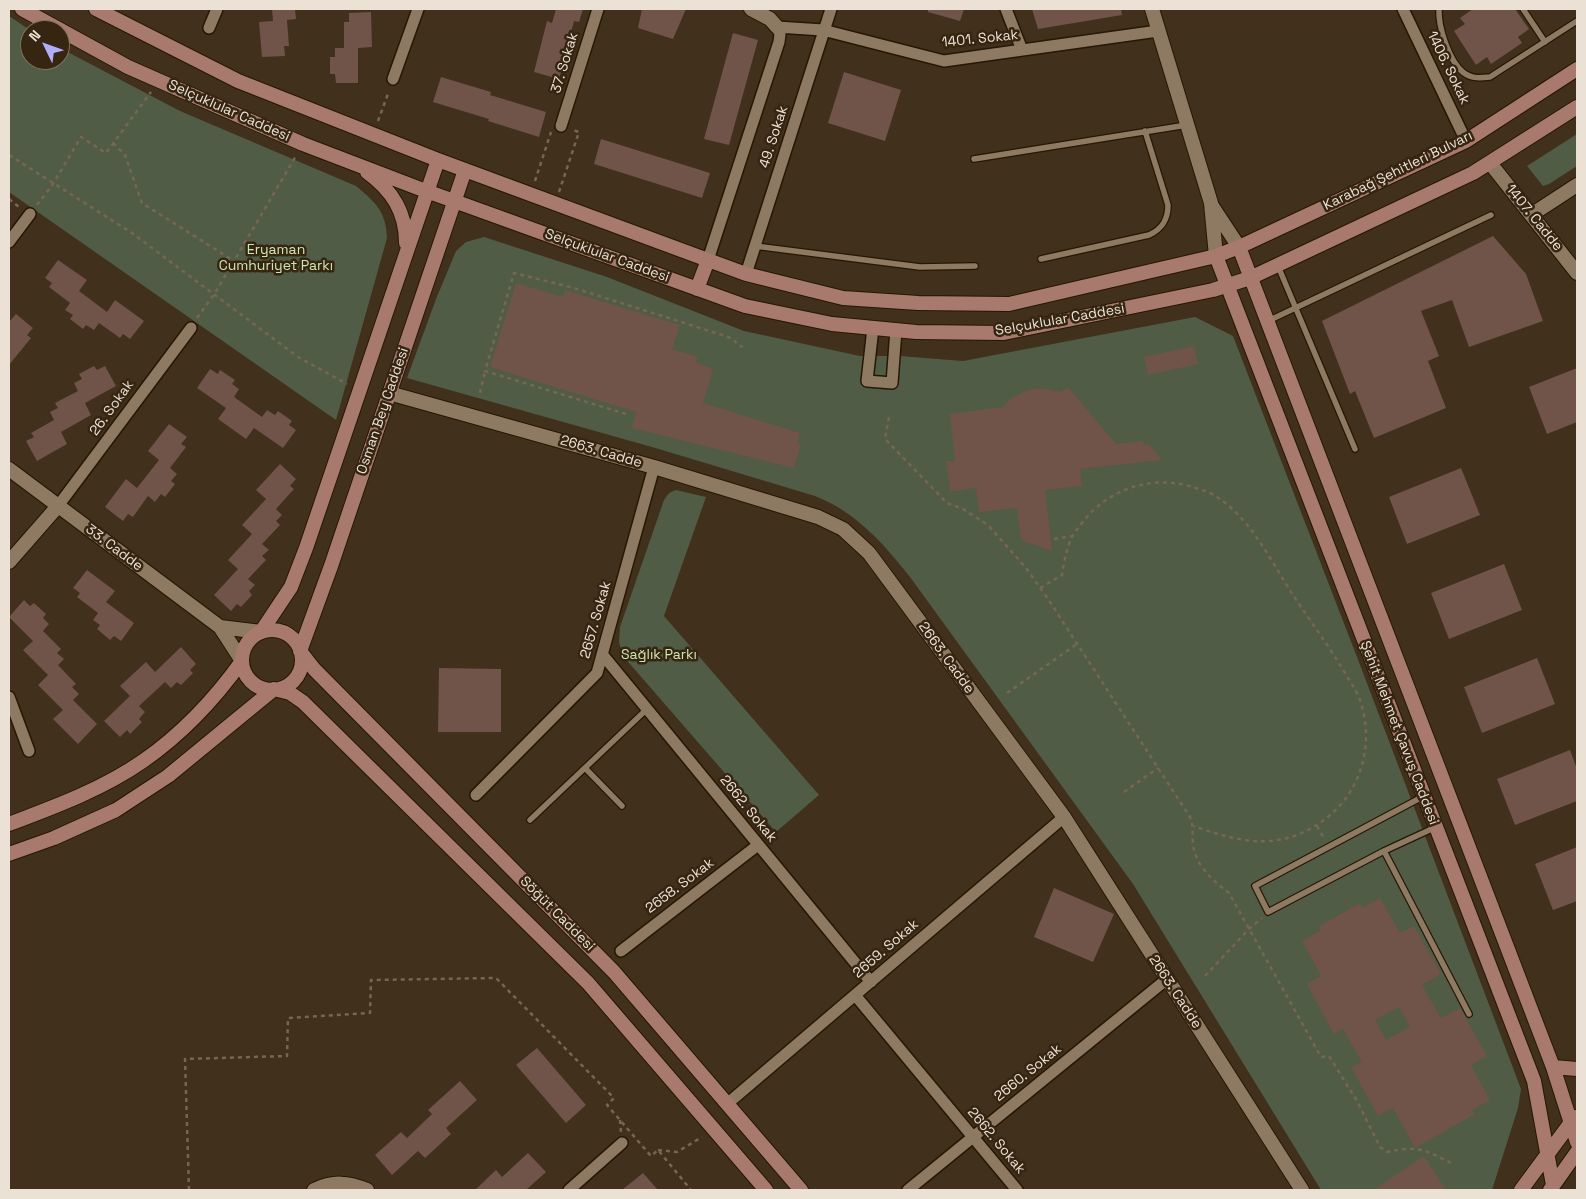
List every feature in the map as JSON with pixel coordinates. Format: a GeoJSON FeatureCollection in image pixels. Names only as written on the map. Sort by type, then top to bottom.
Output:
{"type":"FeatureCollection","features":[{"type":"Feature","properties":{"kind":"main road","name":"Selçuklular Caddesi"},"geometry":{"type":"LineString","coordinates":[[22,9],[128,67],[303,144],[745,306],[832,324],[916,332],[1004,333],[1227,286],[1250,278]]}},
{"type":"Feature","properties":{"kind":"main road","name":"Selçuklular Caddesi"},"geometry":{"type":"LineString","coordinates":[[96,9],[238,81],[438,160],[746,274],[843,298],[918,303],[1009,304],[1216,256]]}},
{"type":"Feature","properties":{"kind":"main road","name":"Karabağ Şehitleri Bulvarı"},"geometry":{"type":"LineString","coordinates":[[1216,256],[1466,141],[1577,69]]}},
{"type":"Feature","properties":{"kind":"main road"},"geometry":{"type":"LineString","coordinates":[[1250,278],[1458,181],[1490,164],[1577,107]]}},
{"type":"Feature","properties":{"kind":"main road","name":"Osman Bey Caddesi"},"geometry":{"type":"LineString","coordinates":[[261,632],[291,587],[306,548],[438,160]]}},
{"type":"Feature","properties":{"kind":"main road","name":"Osman Bey Caddesi"},"geometry":{"type":"LineString","coordinates":[[356,164],[378,180],[398,206],[405,224],[407,252]]}},
{"type":"Feature","properties":{"kind":"main road","name":"Osman Bey Caddesi"},"geometry":{"type":"LineString","coordinates":[[300,651],[331,566],[465,170]]}},
{"type":"Feature","properties":{"kind":"main road","name":"Şehit Mehmet Çavuş Caddesi"},"geometry":{"type":"LineString","coordinates":[[1239,247],[1574,1119],[1577,1142]]}},
{"type":"Feature","properties":{"kind":"main road","name":"Şehit Mehmet Çavuş Caddesi"},"geometry":{"type":"LineString","coordinates":[[1216,256],[1534,1081],[1551,1188]]}},
{"type":"Feature","properties":{"kind":"main road"},"geometry":{"type":"LineString","coordinates":[[697,289],[708,260]]}},
{"type":"Feature","properties":{"kind":"main road"},"geometry":{"type":"LineString","coordinates":[[9,854],[54,838],[116,810],[168,776],[274,690],[290,683],[300,668],[300,651],[292,637],[277,630],[261,632],[253,636],[243,652],[242,661],[243,670],[248,679],[264,689],[274,690]]}},
{"type":"Feature","properties":{"kind":"main road","name":"Söğüt Caddesi"},"geometry":{"type":"LineString","coordinates":[[300,651],[314,669],[614,972],[801,1190]]}},
{"type":"Feature","properties":{"kind":"main road"},"geometry":{"type":"LineString","coordinates":[[9,824],[102,785],[142,762],[175,738],[201,712],[242,661]]}},
{"type":"Feature","properties":{"kind":"main road","name":"Söğüt Caddesi"},"geometry":{"type":"LineString","coordinates":[[274,690],[290,694],[303,702],[588,983],[766,1190]]}},
{"type":"Feature","properties":{"kind":"main road"},"geometry":{"type":"LineString","coordinates":[[1553,1067],[1577,1069]]}},
{"type":"Feature","properties":{"kind":"main road"},"geometry":{"type":"LineString","coordinates":[[1521,1190],[1574,1119]]}},
{"type":"Feature","properties":{"kind":"main road"},"geometry":{"type":"LineString","coordinates":[[1551,1188],[1577,1152]]}},
{"type":"Feature","properties":{"kind":"street"},"geometry":{"type":"LineString","coordinates":[[209,28],[217,9]]}},
{"type":"Feature","properties":{"kind":"street"},"geometry":{"type":"LineString","coordinates":[[393,79],[418,9]]}},
{"type":"Feature","properties":{"kind":"street","name":"37. Sokak"},"geometry":{"type":"LineString","coordinates":[[561,126],[598,9]]}},
{"type":"Feature","properties":{"kind":"street"},"geometry":{"type":"LineString","coordinates":[[751,9],[770,19],[777,27]]}},
{"type":"Feature","properties":{"kind":"street","name":"49. Sokak"},"geometry":{"type":"LineString","coordinates":[[746,274],[831,9]]}},
{"type":"Feature","properties":{"kind":"street"},"geometry":{"type":"LineString","coordinates":[[1006,9],[1022,50]]}},
{"type":"Feature","properties":{"kind":"street"},"geometry":{"type":"LineString","coordinates":[[1152,9],[1210,203],[1216,256]]}},
{"type":"Feature","properties":{"kind":"street","name":"1406. Sokak"},"geometry":{"type":"LineString","coordinates":[[1403,9],[1466,141]]}},
{"type":"Feature","properties":{"kind":"street","name":"1401. Sokak"},"geometry":{"type":"LineString","coordinates":[[777,27],[823,30],[944,61],[1158,31]]}},
{"type":"Feature","properties":{"kind":"street","name":"49. Sokak"},"geometry":{"type":"LineString","coordinates":[[708,260],[779,42],[780,34],[777,27]]}},
{"type":"Feature","properties":{"kind":"street","name":"1407. Cadde"},"geometry":{"type":"LineString","coordinates":[[1490,164],[1577,273]]}},
{"type":"Feature","properties":{"kind":"street"},"geometry":{"type":"LineString","coordinates":[[1531,215],[1577,185]]}},
{"type":"Feature","properties":{"kind":"street"},"geometry":{"type":"LineString","coordinates":[[1210,203],[1239,247]]}},
{"type":"Feature","properties":{"kind":"street"},"geometry":{"type":"LineString","coordinates":[[9,242],[30,214]]}},
{"type":"Feature","properties":{"kind":"street","name":"26. Sokak"},"geometry":{"type":"LineString","coordinates":[[58,506],[191,328]]}},
{"type":"Feature","properties":{"kind":"street"},"geometry":{"type":"LineString","coordinates":[[873,328],[867,381],[892,383],[896,330]]}},
{"type":"Feature","properties":{"kind":"street","name":"2663. Cadde"},"geometry":{"type":"LineString","coordinates":[[389,393],[654,467],[818,517],[843,530],[868,553],[1064,817],[1302,1190]]}},
{"type":"Feature","properties":{"kind":"street","name":"2657. Sokak"},"geometry":{"type":"LineString","coordinates":[[476,795],[597,674],[654,467]]}},
{"type":"Feature","properties":{"kind":"street","name":"33. Cadde"},"geometry":{"type":"LineString","coordinates":[[9,469],[220,627],[242,661]]}},
{"type":"Feature","properties":{"kind":"street"},"geometry":{"type":"LineString","coordinates":[[9,562],[58,506]]}},
{"type":"Feature","properties":{"kind":"street","name":"33. Cadde"},"geometry":{"type":"LineString","coordinates":[[220,627],[261,632]]}},
{"type":"Feature","properties":{"kind":"street","name":"2662. Sokak"},"geometry":{"type":"LineString","coordinates":[[602,654],[871,982]]}},
{"type":"Feature","properties":{"kind":"street"},"geometry":{"type":"LineString","coordinates":[[9,697],[29,751]]}},
{"type":"Feature","properties":{"kind":"street","name":"2659. Sokak"},"geometry":{"type":"LineString","coordinates":[[728,1104],[1064,817]]}},
{"type":"Feature","properties":{"kind":"street","name":"2658. Sokak"},"geometry":{"type":"LineString","coordinates":[[621,951],[758,845]]}},
{"type":"Feature","properties":{"kind":"street","name":"2660. Sokak"},"geometry":{"type":"LineString","coordinates":[[908,1190],[1167,979]]}},
{"type":"Feature","properties":{"kind":"street","name":"2662. Sokak"},"geometry":{"type":"LineString","coordinates":[[855,995],[1017,1190]]}},
{"type":"Feature","properties":{"kind":"street"},"geometry":{"type":"LineString","coordinates":[[569,1190],[622,1143]]}},
{"type":"Feature","properties":{"kind":"street"},"geometry":{"type":"LineString","coordinates":[[314,1190],[342,1183],[354,1184],[367,1190]]}},
{"type":"Feature","properties":{"kind":"lane"},"geometry":{"type":"LineString","coordinates":[[1440,9],[1439,17],[1443,38],[1454,60],[1464,72],[1477,78],[1490,77],[1577,21]]}},
{"type":"Feature","properties":{"kind":"lane"},"geometry":{"type":"LineString","coordinates":[[1523,9],[1544,42]]}},
{"type":"Feature","properties":{"kind":"lane"},"geometry":{"type":"LineString","coordinates":[[974,159],[1187,125]]}},
{"type":"Feature","properties":{"kind":"lane"},"geometry":{"type":"LineString","coordinates":[[1041,259],[1149,235],[1161,227],[1167,216],[1168,205],[1145,131]]}},
{"type":"Feature","properties":{"kind":"lane"},"geometry":{"type":"LineString","coordinates":[[1268,321],[1491,215]]}},
{"type":"Feature","properties":{"kind":"lane"},"geometry":{"type":"LineString","coordinates":[[755,246],[920,267],[975,266]]}},
{"type":"Feature","properties":{"kind":"lane"},"geometry":{"type":"LineString","coordinates":[[1278,266],[1355,449]]}},
{"type":"Feature","properties":{"kind":"lane"},"geometry":{"type":"LineString","coordinates":[[530,820],[647,710]]}},
{"type":"Feature","properties":{"kind":"lane"},"geometry":{"type":"LineString","coordinates":[[585,768],[622,806]]}},
{"type":"Feature","properties":{"kind":"lane"},"geometry":{"type":"LineString","coordinates":[[1424,796],[1255,886],[1268,912],[1384,851],[1436,827]]}},
{"type":"Feature","properties":{"kind":"lane"},"geometry":{"type":"LineString","coordinates":[[1384,851],[1469,1014]]}},
{"type":"Feature","properties":{"kind":"path"},"geometry":{"type":"LineString","coordinates":[[373,134],[393,79]]}},
{"type":"Feature","properties":{"kind":"path"},"geometry":{"type":"LineString","coordinates":[[30,214],[53,184],[81,137],[106,153],[159,81]]}},
{"type":"Feature","properties":{"kind":"path"},"geometry":{"type":"LineString","coordinates":[[530,194],[554,124],[580,132],[555,204]]}},
{"type":"Feature","properties":{"kind":"path"},"geometry":{"type":"LineString","coordinates":[[113,143],[126,155],[142,203],[234,261]]}},
{"type":"Feature","properties":{"kind":"path"},"geometry":{"type":"LineString","coordinates":[[191,328],[215,293],[303,144]]}},
{"type":"Feature","properties":{"kind":"path"},"geometry":{"type":"LineString","coordinates":[[9,155],[132,233],[215,293],[298,357],[340,381],[360,388]]}},
{"type":"Feature","properties":{"kind":"path"},"geometry":{"type":"LineString","coordinates":[[480,393],[514,273],[574,288],[704,328],[733,339],[738,345],[743,347]]}},
{"type":"Feature","properties":{"kind":"path"},"geometry":{"type":"LineString","coordinates":[[485,371],[626,414]]}},
{"type":"Feature","properties":{"kind":"path"},"geometry":{"type":"LineString","coordinates":[[889,417],[884,439],[947,503],[963,509],[988,525],[1010,549],[1040,588],[1190,817],[1194,826],[1193,844],[1197,858],[1217,884],[1229,893],[1320,1057],[1329,1056],[1357,1101],[1380,1148],[1388,1152],[1406,1148],[1424,1149],[1453,1164]]}},
{"type":"Feature","properties":{"kind":"path"},"geometry":{"type":"LineString","coordinates":[[1040,588],[1062,575],[1064,559],[1073,536],[1096,507],[1115,494],[1131,487],[1159,481],[1178,483],[1215,495],[1234,509],[1250,529],[1328,646],[1360,698],[1366,723],[1365,755],[1359,776],[1348,796],[1336,811],[1317,826],[1290,838],[1261,842],[1239,840],[1194,826]]}},
{"type":"Feature","properties":{"kind":"path"},"geometry":{"type":"LineString","coordinates":[[1054,538],[1073,536]]}},
{"type":"Feature","properties":{"kind":"path"},"geometry":{"type":"LineString","coordinates":[[1007,693],[1077,644]]}},
{"type":"Feature","properties":{"kind":"path"},"geometry":{"type":"LineString","coordinates":[[1124,792],[1158,768]]}},
{"type":"Feature","properties":{"kind":"path"},"geometry":{"type":"LineString","coordinates":[[1317,826],[1329,847]]}},
{"type":"Feature","properties":{"kind":"path"},"geometry":{"type":"LineString","coordinates":[[1205,976],[1249,929],[1268,912]]}},
{"type":"Feature","properties":{"kind":"path"},"geometry":{"type":"LineString","coordinates":[[189,1190],[185,1059],[287,1056],[288,1018],[370,1013],[371,980],[496,978],[614,1098],[606,1105],[652,1156],[658,1150]]}},
{"type":"Feature","properties":{"kind":"path"},"geometry":{"type":"LineString","coordinates":[[658,1150],[677,1152],[714,1130]]}},
{"type":"Feature","properties":{"kind":"path"},"geometry":{"type":"LineString","coordinates":[[658,1150],[691,1190]]}},
{"type":"Feature","properties":{"kind":"green space","name":"Eryaman Cumhuriyet Parkı"},"geometry":{"type":"Polygon","coordinates":[[[9,16],[20,23],[20,70],[70,70],[70,53],[180,111],[356,186],[379,208],[385,221],[387,238],[336,420],[9,192],[9,16]]]}},
{"type":"Feature","properties":{"kind":"green space"},"geometry":{"type":"Polygon","coordinates":[[[1577,134],[1577,166],[1543,186],[1527,166],[1577,134]]]}},
{"type":"Feature","properties":{"kind":"green space"},"geometry":{"type":"Polygon","coordinates":[[[484,237],[607,277],[744,331],[860,356],[900,356],[963,361],[1195,317],[1233,336],[1521,1089],[1518,1108],[1492,1190],[1321,1190],[1133,884],[910,577],[879,541],[856,520],[830,503],[815,496],[652,447],[407,378],[456,251],[466,242],[484,237]]]}},
{"type":"Feature","properties":{"kind":"green space","name":"Sağlık Parkı"},"geometry":{"type":"Polygon","coordinates":[[[676,490],[706,497],[664,616],[819,795],[776,832],[623,656],[619,642],[620,627],[664,500],[669,493],[676,490]]]}},
{"type":"Feature","properties":{"kind":"building"},"geometry":{"type":"Polygon","coordinates":[[[272,9],[295,9],[296,19],[287,20],[289,46],[284,46],[285,56],[262,57],[259,22],[273,21],[272,9]]]}},
{"type":"Feature","properties":{"kind":"building"},"geometry":{"type":"Polygon","coordinates":[[[556,9],[583,9],[579,22],[574,21],[559,79],[534,72],[547,21],[552,23],[556,9]]]}},
{"type":"Feature","properties":{"kind":"building"},"geometry":{"type":"Polygon","coordinates":[[[642,9],[686,9],[673,39],[638,28],[642,9]]]}},
{"type":"Feature","properties":{"kind":"building"},"geometry":{"type":"Polygon","coordinates":[[[928,9],[964,9],[960,21],[928,12],[928,9]]]}},
{"type":"Feature","properties":{"kind":"building"},"geometry":{"type":"Polygon","coordinates":[[[1032,9],[1121,9],[1122,15],[1038,29],[1032,9]]]}},
{"type":"Feature","properties":{"kind":"building"},"geometry":{"type":"Polygon","coordinates":[[[1473,9],[1515,9],[1529,29],[1518,37],[1522,43],[1491,64],[1487,57],[1476,65],[1454,31],[1465,24],[1460,18],[1473,9]]]}},
{"type":"Feature","properties":{"kind":"building"},"geometry":{"type":"Polygon","coordinates":[[[371,12],[372,47],[358,48],[358,83],[336,83],[335,74],[330,74],[330,57],[335,57],[335,48],[344,48],[344,22],[349,22],[349,13],[371,12]]]}},
{"type":"Feature","properties":{"kind":"building"},"geometry":{"type":"Polygon","coordinates":[[[733,33],[758,40],[729,145],[704,139],[733,33]]]}},
{"type":"Feature","properties":{"kind":"building"},"geometry":{"type":"Polygon","coordinates":[[[844,72],[901,90],[885,141],[828,123],[844,72]]]}},
{"type":"Feature","properties":{"kind":"building"},"geometry":{"type":"Polygon","coordinates":[[[441,77],[491,92],[490,95],[546,112],[539,137],[433,102],[441,77]]]}},
{"type":"Feature","properties":{"kind":"building"},"geometry":{"type":"Polygon","coordinates":[[[601,139],[710,173],[702,198],[594,164],[601,139]]]}},
{"type":"Feature","properties":{"kind":"building"},"geometry":{"type":"Polygon","coordinates":[[[1493,236],[1526,274],[1543,321],[1469,347],[1452,300],[1421,311],[1439,356],[1428,361],[1446,408],[1374,438],[1355,391],[1350,394],[1322,321],[1493,236]]]}},
{"type":"Feature","properties":{"kind":"building"},"geometry":{"type":"Polygon","coordinates":[[[58,260],[87,280],[79,291],[107,312],[115,300],[144,321],[130,339],[123,334],[120,338],[99,323],[94,330],[86,325],[83,329],[70,319],[73,315],[65,310],[70,303],[49,287],[52,283],[45,278],[58,260]]]}},
{"type":"Feature","properties":{"kind":"building"},"geometry":{"type":"Polygon","coordinates":[[[516,283],[563,297],[565,290],[680,325],[672,349],[698,357],[696,362],[713,369],[703,403],[800,433],[797,443],[801,444],[794,468],[632,428],[636,412],[490,367],[516,283]]]}},
{"type":"Feature","properties":{"kind":"building"},"geometry":{"type":"Polygon","coordinates":[[[16,314],[33,328],[27,335],[31,338],[9,365],[9,322],[16,314]]]}},
{"type":"Feature","properties":{"kind":"building"},"geometry":{"type":"Polygon","coordinates":[[[1194,346],[1198,364],[1148,375],[1144,357],[1194,346]]]}},
{"type":"Feature","properties":{"kind":"building"},"geometry":{"type":"Polygon","coordinates":[[[94,366],[97,370],[105,366],[116,386],[85,403],[91,415],[61,432],[67,444],[37,461],[26,441],[34,437],[31,433],[54,420],[50,412],[58,408],[55,403],[78,391],[74,383],[82,379],[79,374],[94,366]]]}},
{"type":"Feature","properties":{"kind":"building"},"geometry":{"type":"Polygon","coordinates":[[[1577,368],[1577,422],[1547,434],[1529,387],[1577,368]]]}},
{"type":"Feature","properties":{"kind":"building"},"geometry":{"type":"Polygon","coordinates":[[[210,369],[218,374],[220,370],[235,380],[232,384],[239,389],[234,397],[262,417],[267,410],[275,415],[278,411],[292,421],[289,425],[296,430],[283,448],[254,428],[246,439],[218,419],[226,408],[197,388],[210,369]]]}},
{"type":"Feature","properties":{"kind":"building"},"geometry":{"type":"Polygon","coordinates":[[[1068,387],[1116,444],[1143,441],[1144,445],[1149,444],[1162,460],[1080,469],[1082,486],[1045,490],[1052,551],[1021,540],[1017,508],[979,512],[976,488],[950,492],[946,461],[955,461],[950,414],[1002,407],[1012,398],[1035,388],[1061,392],[1068,387]]]}},
{"type":"Feature","properties":{"kind":"building"},"geometry":{"type":"Polygon","coordinates":[[[169,424],[187,437],[181,444],[186,447],[170,468],[177,474],[171,481],[175,484],[165,497],[161,494],[155,502],[148,496],[133,517],[128,514],[123,521],[105,507],[126,479],[137,488],[159,460],[148,451],[169,424]]]}},
{"type":"Feature","properties":{"kind":"building"},"geometry":{"type":"Polygon","coordinates":[[[280,464],[296,479],[290,486],[294,489],[276,509],[282,515],[276,521],[280,525],[262,544],[269,550],[262,556],[266,560],[248,579],[255,585],[249,591],[252,595],[241,607],[237,604],[231,611],[214,595],[238,569],[228,560],[252,534],[242,525],[266,499],[256,490],[280,464]]]}},
{"type":"Feature","properties":{"kind":"building"},"geometry":{"type":"Polygon","coordinates":[[[1461,468],[1480,515],[1407,544],[1389,497],[1461,468]]]}},
{"type":"Feature","properties":{"kind":"building"},"geometry":{"type":"Polygon","coordinates":[[[1504,564],[1522,610],[1449,639],[1431,593],[1504,564]]]}},
{"type":"Feature","properties":{"kind":"building"},"geometry":{"type":"Polygon","coordinates":[[[87,570],[115,591],[106,602],[134,623],[121,641],[114,636],[110,640],[97,629],[100,625],[93,620],[98,613],[77,597],[80,593],[73,588],[87,570]]]}},
{"type":"Feature","properties":{"kind":"building"},"geometry":{"type":"Polygon","coordinates":[[[24,600],[30,606],[34,603],[46,614],[43,618],[49,624],[43,631],[61,649],[57,653],[64,659],[58,665],[76,684],[72,687],[79,694],[73,700],[97,724],[78,744],[53,719],[63,710],[38,685],[48,675],[23,650],[33,641],[9,617],[24,600]]]}},
{"type":"Feature","properties":{"kind":"building"},"geometry":{"type":"Polygon","coordinates":[[[181,647],[196,664],[190,670],[193,673],[181,685],[177,682],[171,688],[165,682],[139,706],[145,712],[139,719],[142,722],[130,734],[127,730],[120,737],[104,721],[130,696],[120,686],[146,662],[155,672],[181,647]]]}},
{"type":"Feature","properties":{"kind":"building"},"geometry":{"type":"Polygon","coordinates":[[[1537,658],[1555,704],[1482,733],[1464,687],[1537,658]]]}},
{"type":"Feature","properties":{"kind":"building"},"geometry":{"type":"Polygon","coordinates":[[[439,668],[501,669],[501,732],[438,732],[439,668]]]}},
{"type":"Feature","properties":{"kind":"building"},"geometry":{"type":"Polygon","coordinates":[[[1570,750],[1577,769],[1577,801],[1515,825],[1497,779],[1570,750]]]}},
{"type":"Feature","properties":{"kind":"building"},"geometry":{"type":"Polygon","coordinates":[[[1577,847],[1577,901],[1553,910],[1535,864],[1577,847]]]}},
{"type":"Feature","properties":{"kind":"building"},"geometry":{"type":"Polygon","coordinates":[[[1054,888],[1114,914],[1093,962],[1034,937],[1054,888]]]}},
{"type":"Feature","properties":{"kind":"building"},"geometry":{"type":"Polygon","coordinates":[[[1380,898],[1400,933],[1414,926],[1441,974],[1422,985],[1441,1018],[1460,1008],[1487,1056],[1471,1065],[1490,1100],[1472,1110],[1475,1114],[1415,1148],[1393,1108],[1378,1116],[1351,1067],[1362,1062],[1343,1029],[1334,1034],[1307,984],[1321,976],[1302,941],[1321,930],[1319,926],[1360,903],[1362,908],[1380,898]],[[1399,1007],[1375,1020],[1386,1040],[1410,1027],[1399,1007]]]}},
{"type":"Feature","properties":{"kind":"building"},"geometry":{"type":"Polygon","coordinates":[[[537,1048],[586,1105],[566,1123],[516,1065],[537,1048]]]}},
{"type":"Feature","properties":{"kind":"building"},"geometry":{"type":"Polygon","coordinates":[[[460,1081],[477,1100],[446,1128],[451,1134],[425,1158],[418,1151],[392,1175],[375,1155],[401,1132],[407,1138],[432,1114],[428,1110],[460,1081]]]}},
{"type":"Feature","properties":{"kind":"building"},"geometry":{"type":"Polygon","coordinates":[[[528,1153],[546,1172],[526,1190],[475,1190],[496,1170],[502,1177],[528,1153]]]}},
{"type":"Feature","properties":{"kind":"building"},"geometry":{"type":"Polygon","coordinates":[[[1424,1156],[1446,1190],[1373,1190],[1424,1156]]]}},
{"type":"Feature","properties":{"kind":"building"},"geometry":{"type":"Polygon","coordinates":[[[643,1173],[658,1190],[622,1190],[643,1173]]]}}]}
